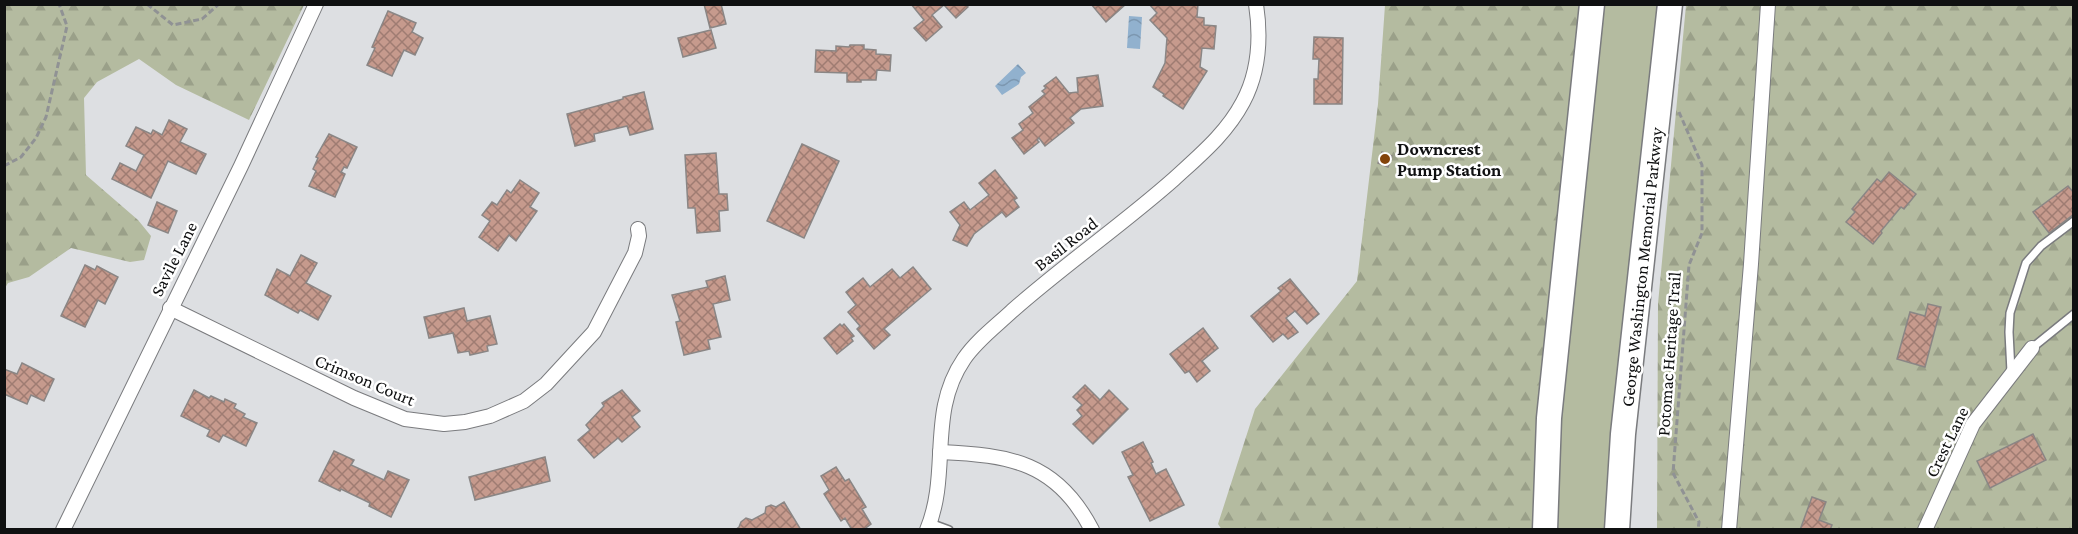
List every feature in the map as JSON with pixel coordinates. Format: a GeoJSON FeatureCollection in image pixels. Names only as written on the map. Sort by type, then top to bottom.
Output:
{"type":"FeatureCollection","features":[{"type":"Feature","properties":{"kind":"highway"},"geometry":{"type":"LineString","coordinates":[[1545,530],[1549,418],[1592,4]]}},
{"type":"Feature","properties":{"kind":"highway","name":"George Washington Memorial Parkway"},"geometry":{"type":"LineString","coordinates":[[1617,530],[1623,434],[1670,4]]}},
{"type":"Feature","properties":{"kind":"street","name":"Savile Lane"},"geometry":{"type":"LineString","coordinates":[[63,530],[241,165],[316,4]]}},
{"type":"Feature","properties":{"kind":"street","name":"Basil Road"},"geometry":{"type":"LineString","coordinates":[[928,526],[938,493],[941,417],[944,401],[952,380],[965,357],[1032,294],[1156,194],[1215,142],[1230,124],[1244,100],[1253,76],[1258,50],[1259,24],[1256,4]]}},
{"type":"Feature","properties":{"kind":"street"},"geometry":{"type":"LineString","coordinates":[[1729,530],[1751,264],[1768,4]]}},
{"type":"Feature","properties":{"kind":"street","name":"Crimson Court"},"geometry":{"type":"LineString","coordinates":[[170,308],[354,398],[405,419],[444,424],[465,422],[490,416],[524,400],[546,384],[587,340],[594,332],[635,253],[639,236],[638,229]]}},
{"type":"Feature","properties":{"kind":"street","name":"Crest Lane"},"geometry":{"type":"LineString","coordinates":[[1925,530],[1973,424],[2032,348]]}},
{"type":"Feature","properties":{"kind":"street"},"geometry":{"type":"LineString","coordinates":[[940,452],[996,456],[1036,469],[1054,481],[1071,498],[1092,530]]}},
{"type":"Feature","properties":{"kind":"lane"},"geometry":{"type":"LineString","coordinates":[[2011,374],[2010,313],[2026,263],[2041,246],[2073,221]]}},
{"type":"Feature","properties":{"kind":"lane"},"geometry":{"type":"LineString","coordinates":[[2032,348],[2073,314]]}},
{"type":"Feature","properties":{"kind":"lane"},"geometry":{"type":"LineString","coordinates":[[928,526],[949,530]]}},
{"type":"Feature","properties":{"kind":"path"},"geometry":{"type":"LineString","coordinates":[[4,166],[21,157],[36,138],[46,117],[67,26],[59,4]]}},
{"type":"Feature","properties":{"kind":"path"},"geometry":{"type":"LineString","coordinates":[[147,4],[173,25],[202,19],[219,4]]}},
{"type":"Feature","properties":{"kind":"path","name":"Potomac Heritage Trail"},"geometry":{"type":"LineString","coordinates":[[1679,111],[1702,165],[1702,233],[1689,266],[1674,473],[1699,522],[1698,530]]}},
{"type":"Feature","properties":{"kind":"green space"},"geometry":{"type":"Polygon","coordinates":[[[5,4],[304,5],[249,120],[176,85],[139,59],[97,82],[84,98],[86,175],[138,220],[151,236],[144,260],[130,262],[71,248],[29,277],[8,283],[5,288],[5,4]]]}},
{"type":"Feature","properties":{"kind":"green space"},"geometry":{"type":"Polygon","coordinates":[[[1385,5],[1581,5],[1539,392],[1535,529],[1222,530],[1218,524],[1255,409],[1357,281],[1378,104],[1385,5]]]}},
{"type":"Feature","properties":{"kind":"green space"},"geometry":{"type":"Polygon","coordinates":[[[1602,5],[1658,5],[1607,529],[1552,530],[1563,360],[1602,5]]]}},
{"type":"Feature","properties":{"kind":"green space"},"geometry":{"type":"Polygon","coordinates":[[[1686,5],[2073,5],[2073,529],[1657,529],[1658,304],[1686,5]]]}},
{"type":"Feature","properties":{"kind":"water"},"geometry":{"type":"Polygon","coordinates":[[[1129,16],[1142,17],[1140,49],[1127,48],[1129,16]]]}},
{"type":"Feature","properties":{"kind":"water"},"geometry":{"type":"Polygon","coordinates":[[[1018,64],[1026,73],[1021,77],[1019,84],[1002,95],[995,86],[1018,64]]]}},
{"type":"Feature","properties":{"kind":"building"},"geometry":{"type":"Polygon","coordinates":[[[704,4],[721,4],[726,24],[710,28],[704,4]]]}},
{"type":"Feature","properties":{"kind":"building"},"geometry":{"type":"Polygon","coordinates":[[[911,4],[966,4],[968,7],[956,18],[944,5],[932,15],[942,27],[926,41],[914,28],[924,20],[911,4]]]}},
{"type":"Feature","properties":{"kind":"building"},"geometry":{"type":"Polygon","coordinates":[[[1091,4],[1126,4],[1106,22],[1091,4]]]}},
{"type":"Feature","properties":{"kind":"building"},"geometry":{"type":"Polygon","coordinates":[[[1149,4],[1198,4],[1197,17],[1204,18],[1204,25],[1216,26],[1214,49],[1202,48],[1200,67],[1207,71],[1183,109],[1153,87],[1165,63],[1167,38],[1150,20],[1157,13],[1149,4]]]}},
{"type":"Feature","properties":{"kind":"building"},"geometry":{"type":"Polygon","coordinates":[[[388,11],[416,23],[412,32],[423,38],[415,55],[404,50],[392,76],[367,65],[375,48],[372,47],[388,11]]]}},
{"type":"Feature","properties":{"kind":"building"},"geometry":{"type":"Polygon","coordinates":[[[711,30],[716,48],[683,57],[678,38],[711,30]]]}},
{"type":"Feature","properties":{"kind":"building"},"geometry":{"type":"Polygon","coordinates":[[[1314,37],[1343,38],[1342,104],[1314,104],[1314,79],[1318,79],[1319,59],[1313,59],[1314,37]]]}},
{"type":"Feature","properties":{"kind":"building"},"geometry":{"type":"Polygon","coordinates":[[[850,45],[864,45],[864,49],[876,50],[876,54],[891,55],[890,71],[877,70],[876,80],[861,80],[861,82],[847,82],[847,73],[815,72],[816,50],[836,51],[836,46],[849,47],[850,45]]]}},
{"type":"Feature","properties":{"kind":"building"},"geometry":{"type":"Polygon","coordinates":[[[1098,75],[1103,106],[1081,109],[1070,118],[1074,123],[1045,146],[1039,138],[1037,140],[1039,142],[1024,154],[1012,138],[1023,130],[1019,124],[1033,113],[1029,107],[1045,94],[1042,91],[1046,88],[1044,86],[1056,77],[1069,93],[1078,92],[1077,78],[1098,75]]]}},
{"type":"Feature","properties":{"kind":"building"},"geometry":{"type":"Polygon","coordinates":[[[644,92],[653,129],[630,135],[627,126],[594,134],[595,141],[575,146],[567,114],[644,92]]]}},
{"type":"Feature","properties":{"kind":"building"},"geometry":{"type":"Polygon","coordinates":[[[169,120],[187,129],[180,142],[206,154],[196,174],[168,161],[151,198],[112,179],[120,163],[136,171],[144,155],[126,146],[136,127],[151,134],[153,130],[162,135],[169,120]]]}},
{"type":"Feature","properties":{"kind":"building"},"geometry":{"type":"Polygon","coordinates":[[[329,134],[357,147],[347,168],[344,167],[341,172],[345,174],[335,197],[309,186],[316,171],[313,169],[318,158],[316,157],[329,134]]]}},
{"type":"Feature","properties":{"kind":"building"},"geometry":{"type":"Polygon","coordinates":[[[802,144],[839,161],[804,238],[767,221],[802,144]]]}},
{"type":"Feature","properties":{"kind":"building","name":"Downcrest Pump Station"},"geometry":{"type":"Polygon","coordinates":[[[1382,152],[1392,156],[1388,167],[1378,163],[1382,152]]]}},
{"type":"Feature","properties":{"kind":"building"},"geometry":{"type":"Polygon","coordinates":[[[716,153],[719,194],[727,194],[728,210],[719,211],[720,231],[697,233],[695,208],[688,208],[685,155],[716,153]]]}},
{"type":"Feature","properties":{"kind":"building"},"geometry":{"type":"Polygon","coordinates":[[[995,170],[1017,198],[1014,200],[1019,207],[1006,217],[1002,212],[974,234],[967,246],[953,240],[960,225],[950,212],[964,202],[970,210],[989,195],[979,183],[995,170]]]}},
{"type":"Feature","properties":{"kind":"building"},"geometry":{"type":"Polygon","coordinates":[[[1889,172],[1916,194],[1904,209],[1901,207],[1873,244],[1846,222],[1855,212],[1852,209],[1877,179],[1881,182],[1889,172]]]}},
{"type":"Feature","properties":{"kind":"building"},"geometry":{"type":"Polygon","coordinates":[[[520,180],[539,193],[530,207],[537,211],[516,241],[509,235],[498,251],[479,237],[490,221],[482,215],[492,202],[497,205],[507,190],[511,193],[520,180]]]}},
{"type":"Feature","properties":{"kind":"building"},"geometry":{"type":"Polygon","coordinates":[[[2068,186],[2074,193],[2074,214],[2049,233],[2033,212],[2068,186]]]}},
{"type":"Feature","properties":{"kind":"building"},"geometry":{"type":"Polygon","coordinates":[[[157,202],[177,211],[168,233],[148,225],[157,202]]]}},
{"type":"Feature","properties":{"kind":"building"},"geometry":{"type":"Polygon","coordinates":[[[301,255],[317,263],[306,283],[331,296],[318,320],[300,310],[298,313],[265,295],[277,269],[290,276],[301,255]]]}},
{"type":"Feature","properties":{"kind":"building"},"geometry":{"type":"Polygon","coordinates":[[[85,265],[95,270],[97,266],[118,277],[105,304],[98,300],[85,327],[61,316],[85,265]]]}},
{"type":"Feature","properties":{"kind":"building"},"geometry":{"type":"Polygon","coordinates":[[[913,267],[931,289],[884,329],[890,335],[874,349],[857,329],[860,326],[848,312],[856,305],[846,292],[863,278],[870,287],[892,269],[900,278],[913,267]]]}},
{"type":"Feature","properties":{"kind":"building"},"geometry":{"type":"Polygon","coordinates":[[[725,276],[730,300],[713,304],[721,337],[708,340],[710,349],[684,355],[676,322],[680,321],[672,295],[708,287],[706,281],[725,276]]]}},
{"type":"Feature","properties":{"kind":"building"},"geometry":{"type":"Polygon","coordinates":[[[1290,279],[1319,314],[1307,324],[1295,311],[1286,318],[1298,332],[1288,339],[1283,334],[1273,342],[1251,316],[1281,291],[1278,288],[1290,279]]]}},
{"type":"Feature","properties":{"kind":"building"},"geometry":{"type":"Polygon","coordinates":[[[1928,304],[1941,307],[1925,367],[1897,359],[1910,312],[1925,316],[1928,304]]]}},
{"type":"Feature","properties":{"kind":"building"},"geometry":{"type":"Polygon","coordinates":[[[464,308],[467,321],[490,316],[497,344],[487,346],[488,351],[470,355],[469,351],[458,353],[453,333],[429,338],[424,317],[464,308]]]}},
{"type":"Feature","properties":{"kind":"building"},"geometry":{"type":"Polygon","coordinates":[[[840,324],[842,326],[844,324],[854,336],[851,338],[853,341],[837,354],[824,338],[840,324]]]}},
{"type":"Feature","properties":{"kind":"building"},"geometry":{"type":"Polygon","coordinates":[[[1203,328],[1218,348],[1202,361],[1210,371],[1197,382],[1189,371],[1185,373],[1170,354],[1203,328]]]}},
{"type":"Feature","properties":{"kind":"building"},"geometry":{"type":"Polygon","coordinates":[[[22,363],[54,379],[44,401],[31,395],[27,404],[4,394],[4,369],[17,374],[22,363]]]}},
{"type":"Feature","properties":{"kind":"building"},"geometry":{"type":"Polygon","coordinates":[[[1085,385],[1100,400],[1109,390],[1128,409],[1093,444],[1073,424],[1082,416],[1077,410],[1082,405],[1073,397],[1085,385]]]}},
{"type":"Feature","properties":{"kind":"building"},"geometry":{"type":"Polygon","coordinates":[[[194,390],[209,398],[211,396],[224,402],[225,399],[236,404],[234,408],[245,414],[243,417],[257,423],[246,446],[223,435],[219,442],[207,436],[210,430],[181,416],[194,390]]]}},
{"type":"Feature","properties":{"kind":"building"},"geometry":{"type":"Polygon","coordinates":[[[622,390],[640,411],[632,417],[640,427],[622,442],[618,438],[594,458],[578,440],[590,430],[586,425],[604,406],[602,403],[622,390]]]}},
{"type":"Feature","properties":{"kind":"building"},"geometry":{"type":"Polygon","coordinates":[[[2033,434],[2046,460],[1990,488],[1977,461],[2033,434]]]}},
{"type":"Feature","properties":{"kind":"building"},"geometry":{"type":"Polygon","coordinates":[[[1143,442],[1156,474],[1166,469],[1184,505],[1150,521],[1128,477],[1133,475],[1122,452],[1143,442]]]}},
{"type":"Feature","properties":{"kind":"building"},"geometry":{"type":"Polygon","coordinates":[[[334,451],[354,460],[351,465],[384,480],[388,471],[409,480],[391,517],[369,506],[370,503],[319,481],[334,451]]]}},
{"type":"Feature","properties":{"kind":"building"},"geometry":{"type":"Polygon","coordinates":[[[545,457],[550,481],[475,500],[469,477],[545,457]]]}},
{"type":"Feature","properties":{"kind":"building"},"geometry":{"type":"Polygon","coordinates":[[[836,467],[845,481],[849,479],[866,507],[862,509],[871,524],[863,530],[852,530],[845,518],[841,521],[824,494],[829,490],[821,476],[836,467]]]}},
{"type":"Feature","properties":{"kind":"building"},"geometry":{"type":"Polygon","coordinates":[[[1812,497],[1826,502],[1819,520],[1832,525],[1830,530],[1800,530],[1812,497]]]}},
{"type":"Feature","properties":{"kind":"building"},"geometry":{"type":"Polygon","coordinates":[[[784,502],[801,530],[735,530],[746,518],[752,520],[765,513],[766,507],[771,505],[776,507],[784,502]]]}},
{"type":"Feature","properties":{"kind":"place","name":"Downcrest Pump Station"},"geometry":{"type":"Point","coordinates":[1385,159]}}]}
